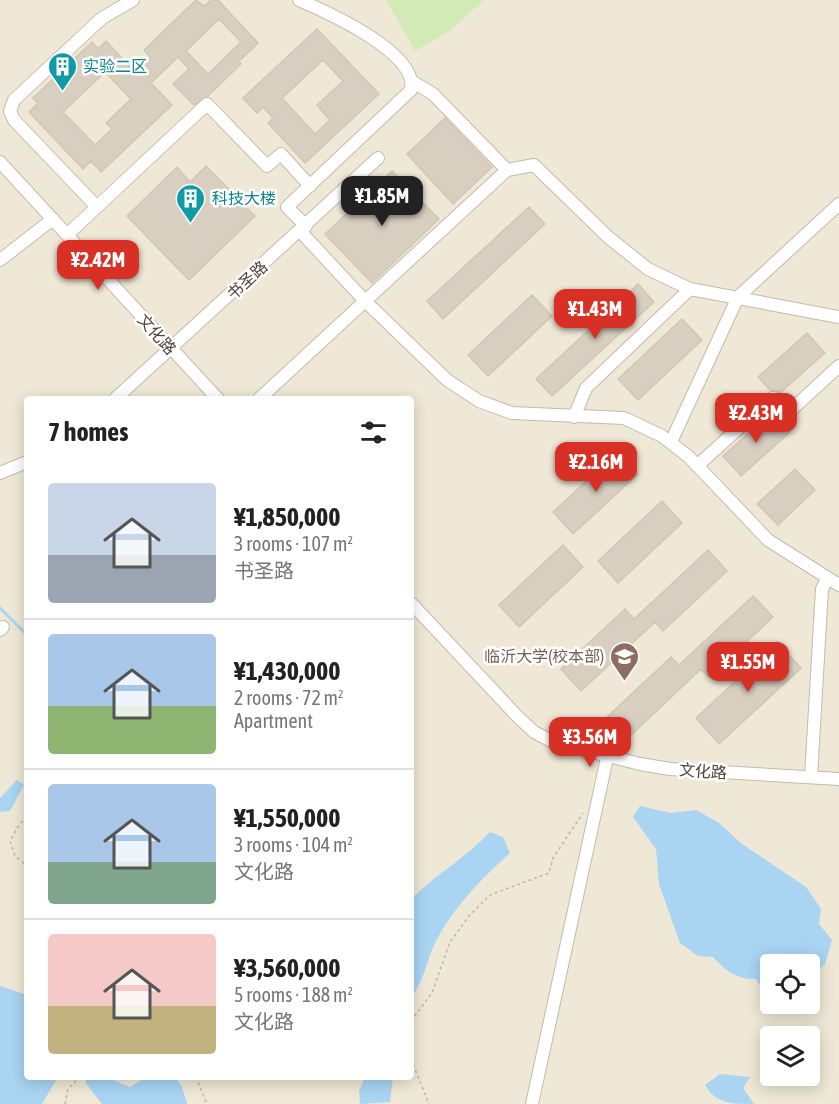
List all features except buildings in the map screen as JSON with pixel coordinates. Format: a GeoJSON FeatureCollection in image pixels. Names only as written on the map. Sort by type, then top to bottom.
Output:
{"type":"FeatureCollection","features":[{"type":"Feature","properties":{"kind":"street"},"geometry":{"type":"LineString","coordinates":[[97,207],[14,120],[10,111],[14,100],[102,18],[133,0]]}},
{"type":"Feature","properties":{"kind":"street"},"geometry":{"type":"LineString","coordinates":[[299,0],[335,16],[379,42],[409,73],[413,82],[433,94],[507,170]]}},
{"type":"Feature","properties":{"kind":"street"},"geometry":{"type":"LineString","coordinates":[[413,82],[411,90],[287,207],[303,228],[365,301],[447,380],[479,401],[512,413],[624,418],[671,442],[698,466],[768,540],[839,585]]}},
{"type":"Feature","properties":{"kind":"street"},"geometry":{"type":"LineString","coordinates":[[68,234],[207,104],[267,166],[281,154],[310,186]]}},
{"type":"Feature","properties":{"kind":"street","name":"书圣路"},"geometry":{"type":"LineString","coordinates":[[118,396],[378,158]]}},
{"type":"Feature","properties":{"kind":"street","name":"文化路"},"geometry":{"type":"LineString","coordinates":[[0,162],[215,396]]}},
{"type":"Feature","properties":{"kind":"street"},"geometry":{"type":"LineString","coordinates":[[262,396],[507,170],[534,165],[608,237],[648,269],[690,289],[839,317]]}},
{"type":"Feature","properties":{"kind":"street"},"geometry":{"type":"LineString","coordinates":[[671,442],[738,297],[839,204]]}},
{"type":"Feature","properties":{"kind":"street"},"geometry":{"type":"LineString","coordinates":[[0,260],[54,219]]}},
{"type":"Feature","properties":{"kind":"street"},"geometry":{"type":"LineString","coordinates":[[574,417],[586,388],[690,289]]}},
{"type":"Feature","properties":{"kind":"street"},"geometry":{"type":"LineString","coordinates":[[698,466],[772,398],[778,399],[790,411],[839,366]]}},
{"type":"Feature","properties":{"kind":"street"},"geometry":{"type":"LineString","coordinates":[[0,473],[24,463]]}},
{"type":"Feature","properties":{"kind":"street"},"geometry":{"type":"LineString","coordinates":[[811,777],[822,588],[827,579]]}},
{"type":"Feature","properties":{"kind":"street","name":"文化路"},"geometry":{"type":"LineString","coordinates":[[414,606],[534,732],[553,742],[608,758],[670,769],[839,779]]}},
{"type":"Feature","properties":{"kind":"street"},"geometry":{"type":"LineString","coordinates":[[532,1104],[608,758]]}},
{"type":"Feature","properties":{"kind":"path"},"geometry":{"type":"LineString","coordinates":[[414,1017],[432,993],[450,942],[470,915],[490,894],[549,873],[553,858],[585,811]]}},
{"type":"Feature","properties":{"kind":"path"},"geometry":{"type":"LineString","coordinates":[[24,820],[10,841],[15,856],[24,864]]}},
{"type":"Feature","properties":{"kind":"path"},"geometry":{"type":"LineString","coordinates":[[414,1066],[429,1104]]}},
{"type":"Feature","properties":{"kind":"path"},"geometry":{"type":"LineString","coordinates":[[65,1104],[68,1089],[77,1080]]}},
{"type":"Feature","properties":{"kind":"path"},"geometry":{"type":"LineString","coordinates":[[197,1080],[207,1104]]}},
{"type":"Feature","properties":{"kind":"shaded area","name":"临沂大学(校本部)"},"geometry":{"type":"Polygon","coordinates":[[[0,0],[386,0],[415,51],[450,31],[484,0],[839,0],[839,1104],[0,1104],[0,0]]]}},
{"type":"Feature","properties":{"kind":"green space"},"geometry":{"type":"Polygon","coordinates":[[[386,0],[484,0],[450,31],[415,51],[386,0]]]}},
{"type":"Feature","properties":{"kind":"water"},"geometry":{"type":"Polygon","coordinates":[[[17,780],[24,785],[10,811],[0,812],[0,798],[17,780]]]}},
{"type":"Feature","properties":{"kind":"water"},"geometry":{"type":"Polygon","coordinates":[[[640,806],[671,813],[696,810],[719,823],[742,844],[806,887],[821,909],[819,924],[832,940],[825,964],[820,969],[820,954],[760,954],[760,985],[756,979],[737,976],[713,957],[698,956],[680,943],[659,884],[656,849],[633,817],[640,806]]]}},
{"type":"Feature","properties":{"kind":"water"},"geometry":{"type":"Polygon","coordinates":[[[490,832],[503,837],[510,853],[478,883],[450,918],[435,943],[414,994],[414,896],[490,832]]]}},
{"type":"Feature","properties":{"kind":"water"},"geometry":{"type":"Polygon","coordinates":[[[0,986],[24,994],[24,1080],[56,1080],[42,1104],[0,1104],[0,986]]]}},
{"type":"Feature","properties":{"kind":"water"},"geometry":{"type":"Polygon","coordinates":[[[720,1074],[750,1077],[743,1088],[754,1104],[725,1102],[714,1096],[705,1085],[720,1074]]]}},
{"type":"Feature","properties":{"kind":"water"},"geometry":{"type":"Polygon","coordinates":[[[87,1080],[113,1080],[130,1087],[141,1080],[177,1080],[182,1086],[187,1104],[102,1104],[85,1082],[87,1080]]]}},
{"type":"Feature","properties":{"kind":"water"},"geometry":{"type":"Polygon","coordinates":[[[364,1080],[393,1080],[390,1102],[360,1104],[359,1091],[364,1080]]]}},
{"type":"Feature","properties":{"kind":"waterway"},"geometry":{"type":"LineString","coordinates":[[0,608],[24,632]]}},
{"type":"Feature","properties":{"kind":"place","name":"实验二区"},"geometry":{"type":"Point","coordinates":[62,92]}},
{"type":"Feature","properties":{"kind":"place","name":"科技大楼"},"geometry":{"type":"Point","coordinates":[191,224]}},
{"type":"Feature","properties":{"kind":"place","name":"临沂大学(校本部)"},"geometry":{"type":"Point","coordinates":[625,682]}}]}
